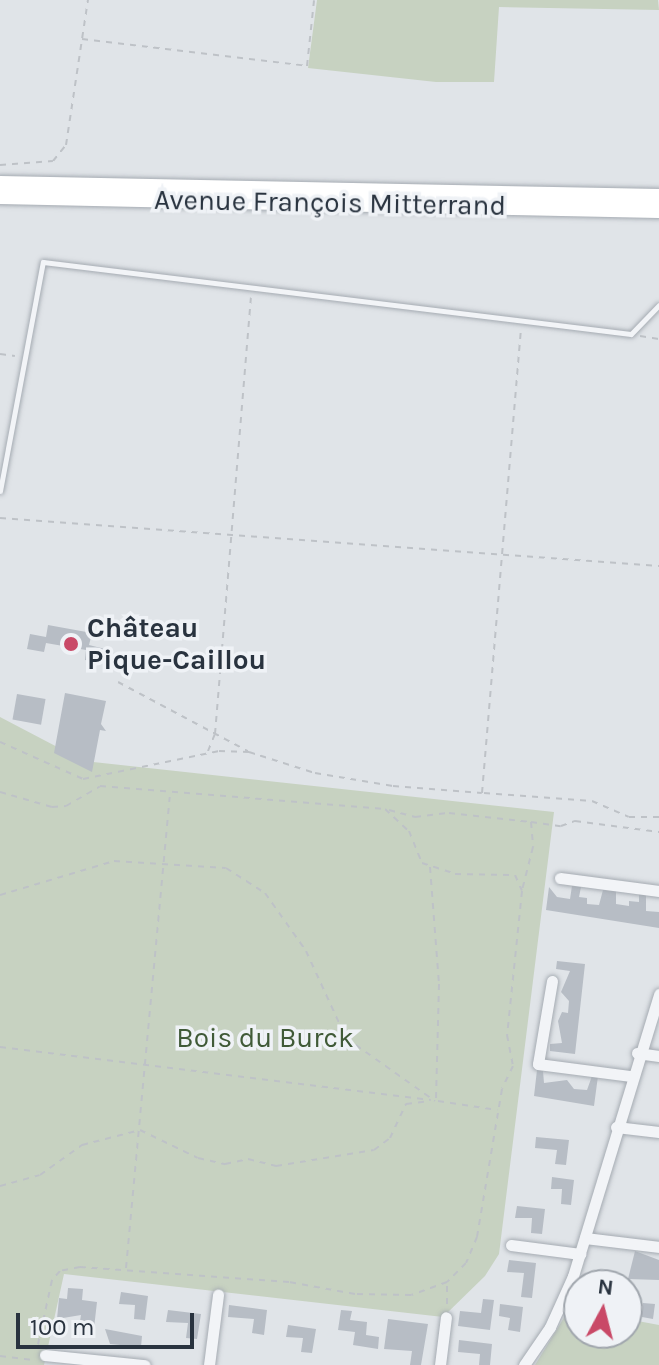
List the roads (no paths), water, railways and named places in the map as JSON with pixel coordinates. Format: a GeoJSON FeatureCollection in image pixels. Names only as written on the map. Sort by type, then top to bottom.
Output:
{"type":"FeatureCollection","features":[{"type":"Feature","properties":{"kind":"main road","name":"Avenue François Mitterrand"},"geometry":{"type":"LineString","coordinates":[[0,184],[659,197]]}},
{"type":"Feature","properties":{"kind":"main road","name":"Avenue François Mitterrand"},"geometry":{"type":"LineString","coordinates":[[0,196],[659,210]]}},
{"type":"Feature","properties":{"kind":"street"},"geometry":{"type":"LineString","coordinates":[[560,878],[659,891]]}},
{"type":"Feature","properties":{"kind":"street"},"geometry":{"type":"LineString","coordinates":[[552,981],[538,1064],[631,1076]]}},
{"type":"Feature","properties":{"kind":"street"},"geometry":{"type":"LineString","coordinates":[[524,1365],[560,1308],[580,1254],[637,1053],[659,994]]}},
{"type":"Feature","properties":{"kind":"street"},"geometry":{"type":"LineString","coordinates":[[637,1053],[659,1056]]}},
{"type":"Feature","properties":{"kind":"street"},"geometry":{"type":"LineString","coordinates":[[616,1127],[659,1132]]}},
{"type":"Feature","properties":{"kind":"street"},"geometry":{"type":"LineString","coordinates":[[585,1238],[659,1247]]}},
{"type":"Feature","properties":{"kind":"street"},"geometry":{"type":"LineString","coordinates":[[511,1245],[580,1254]]}},
{"type":"Feature","properties":{"kind":"street"},"geometry":{"type":"LineString","coordinates":[[209,1365],[218,1295]]}},
{"type":"Feature","properties":{"kind":"street"},"geometry":{"type":"LineString","coordinates":[[440,1365],[446,1317]]}},
{"type":"Feature","properties":{"kind":"street"},"geometry":{"type":"LineString","coordinates":[[39,1354],[144,1365]]}},
{"type":"Feature","properties":{"kind":"lane"},"geometry":{"type":"LineString","coordinates":[[0,491],[43,262],[631,334],[659,305]]}},
{"type":"Feature","properties":{"kind":"place","name":"Château Pique-Caillou"},"geometry":{"type":"Point","coordinates":[71,644]}},
{"type":"Feature","properties":{"kind":"park label","name":"Bois du Burck"},"geometry":{"type":"Point","coordinates":[265,1038]}}]}
